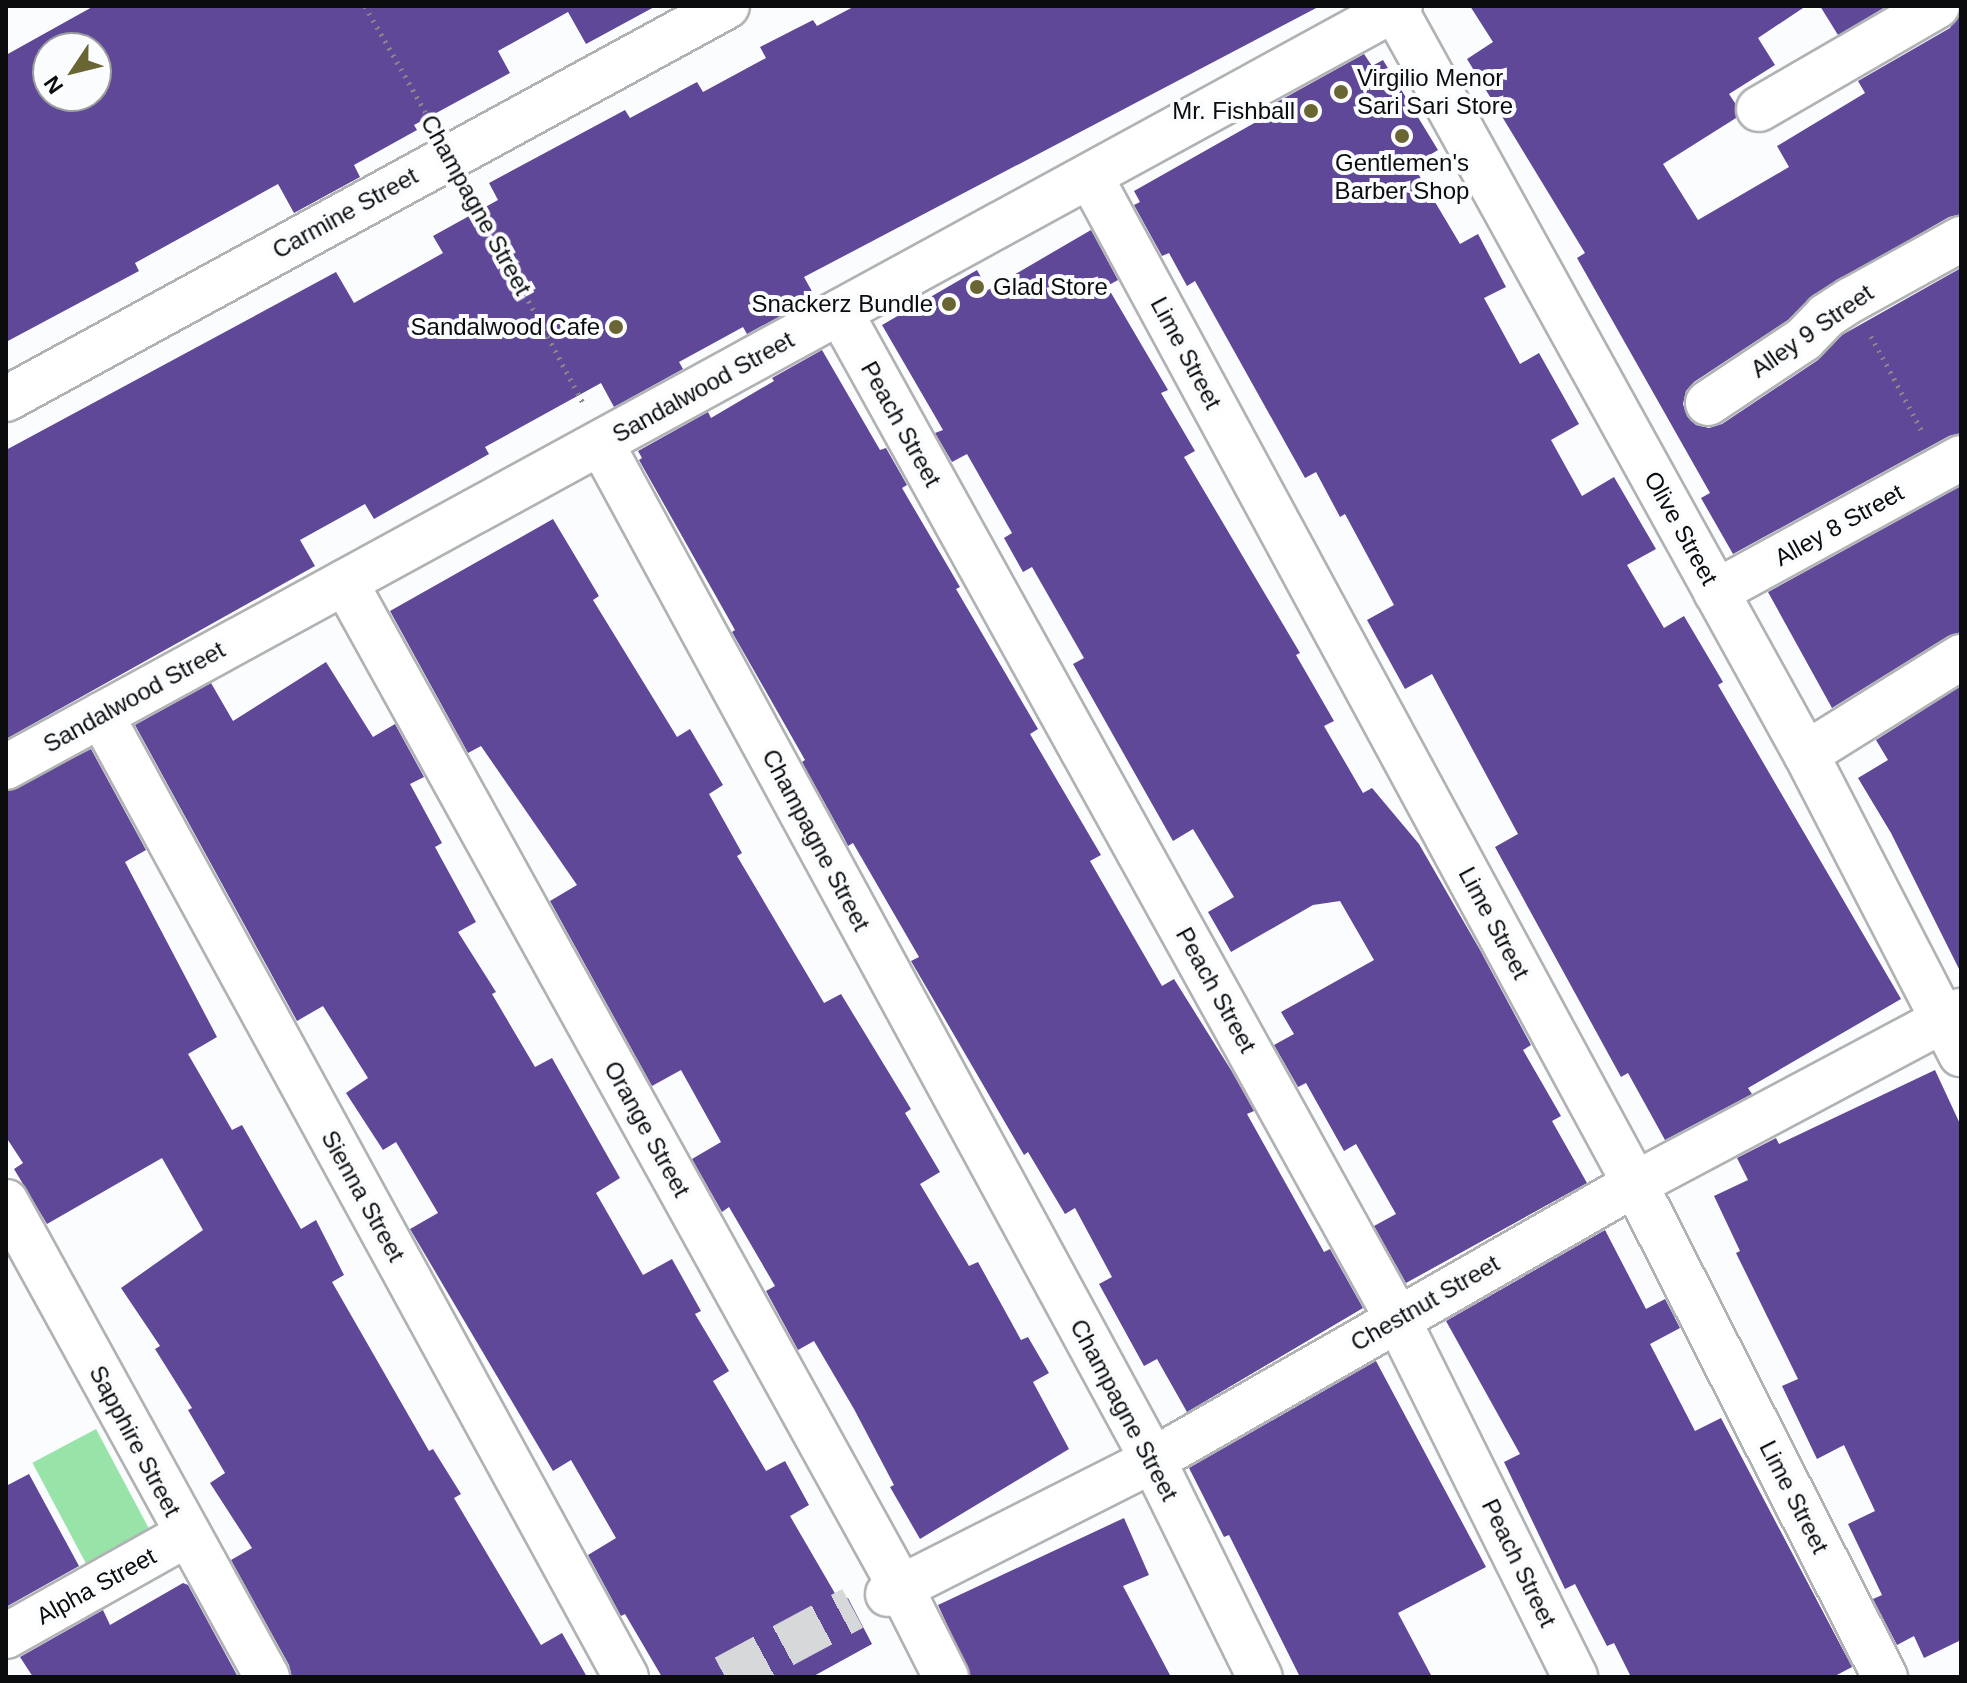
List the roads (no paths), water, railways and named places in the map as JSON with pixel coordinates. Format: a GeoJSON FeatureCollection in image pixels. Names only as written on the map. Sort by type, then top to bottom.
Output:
{"type":"FeatureCollection","features":[{"type":"Feature","properties":{"kind":"street","name":"Carmine Street"},"geometry":{"type":"LineString","coordinates":[[6,399],[727,6]]}},
{"type":"Feature","properties":{"kind":"street"},"geometry":{"type":"LineString","coordinates":[[1759,109],[1937,6]]}},
{"type":"Feature","properties":{"kind":"street","name":"Sandalwood Street"},"geometry":{"type":"LineString","coordinates":[[6,767],[1396,7]]}},
{"type":"Feature","properties":{"kind":"street","name":"Olive Street"},"geometry":{"type":"LineString","coordinates":[[1396,7],[1955,1028]]}},
{"type":"Feature","properties":{"kind":"street","name":"Lime Street"},"geometry":{"type":"LineString","coordinates":[[1090,176],[1635,1184],[1885,1677]]}},
{"type":"Feature","properties":{"kind":"street","name":"Alley 9 Street"},"geometry":{"type":"LineString","coordinates":[[1708,403],[1804,339],[1826,316],[1961,239]]}},
{"type":"Feature","properties":{"kind":"street","name":"Peach Street"},"geometry":{"type":"LineString","coordinates":[[840,312],[1397,1318],[1575,1677]]}},
{"type":"Feature","properties":{"kind":"street","name":"Champagne Street"},"geometry":{"type":"LineString","coordinates":[[601,443],[1153,1460],[1260,1677]]}},
{"type":"Feature","properties":{"kind":"street","name":"Alley 8 Street"},"geometry":{"type":"LineString","coordinates":[[1716,592],[1952,463]]}},
{"type":"Feature","properties":{"kind":"street","name":"Orange Street"},"geometry":{"type":"LineString","coordinates":[[345,582],[895,1591],[946,1677]]}},
{"type":"Feature","properties":{"kind":"street"},"geometry":{"type":"LineString","coordinates":[[1806,754],[1961,657]]}},
{"type":"Feature","properties":{"kind":"street","name":"Sienna Street"},"geometry":{"type":"LineString","coordinates":[[101,715],[626,1677]]}},
{"type":"Feature","properties":{"kind":"street","name":"Chestnut Street"},"geometry":{"type":"LineString","coordinates":[[895,1591],[1153,1460],[1635,1184],[1955,1028]]}},
{"type":"Feature","properties":{"kind":"street","name":"Sapphire Street"},"geometry":{"type":"LineString","coordinates":[[6,1202],[186,1535],[267,1677]]}},
{"type":"Feature","properties":{"kind":"street","name":"Alpha Street"},"geometry":{"type":"LineString","coordinates":[[6,1636],[186,1535]]}},
{"type":"Feature","properties":{"kind":"tunnel"},"geometry":{"type":"LineString","coordinates":[[725,1677],[853,1608]]}},
{"type":"Feature","properties":{"kind":"place","name":"Virgilio Menor Sari Sari Store"},"geometry":{"type":"Point","coordinates":[1341,92]}},
{"type":"Feature","properties":{"kind":"place","name":"Mr. Fishball"},"geometry":{"type":"Point","coordinates":[1311,111]}},
{"type":"Feature","properties":{"kind":"place","name":"Gentlemen's Barber Shop"},"geometry":{"type":"Point","coordinates":[1402,136]}},
{"type":"Feature","properties":{"kind":"place","name":"Glad Store"},"geometry":{"type":"Point","coordinates":[977,287]}},
{"type":"Feature","properties":{"kind":"place","name":"Snackerz Bundle"},"geometry":{"type":"Point","coordinates":[949,304]}},
{"type":"Feature","properties":{"kind":"place","name":"Sandalwood Cafe"},"geometry":{"type":"Point","coordinates":[616,327]}}]}
